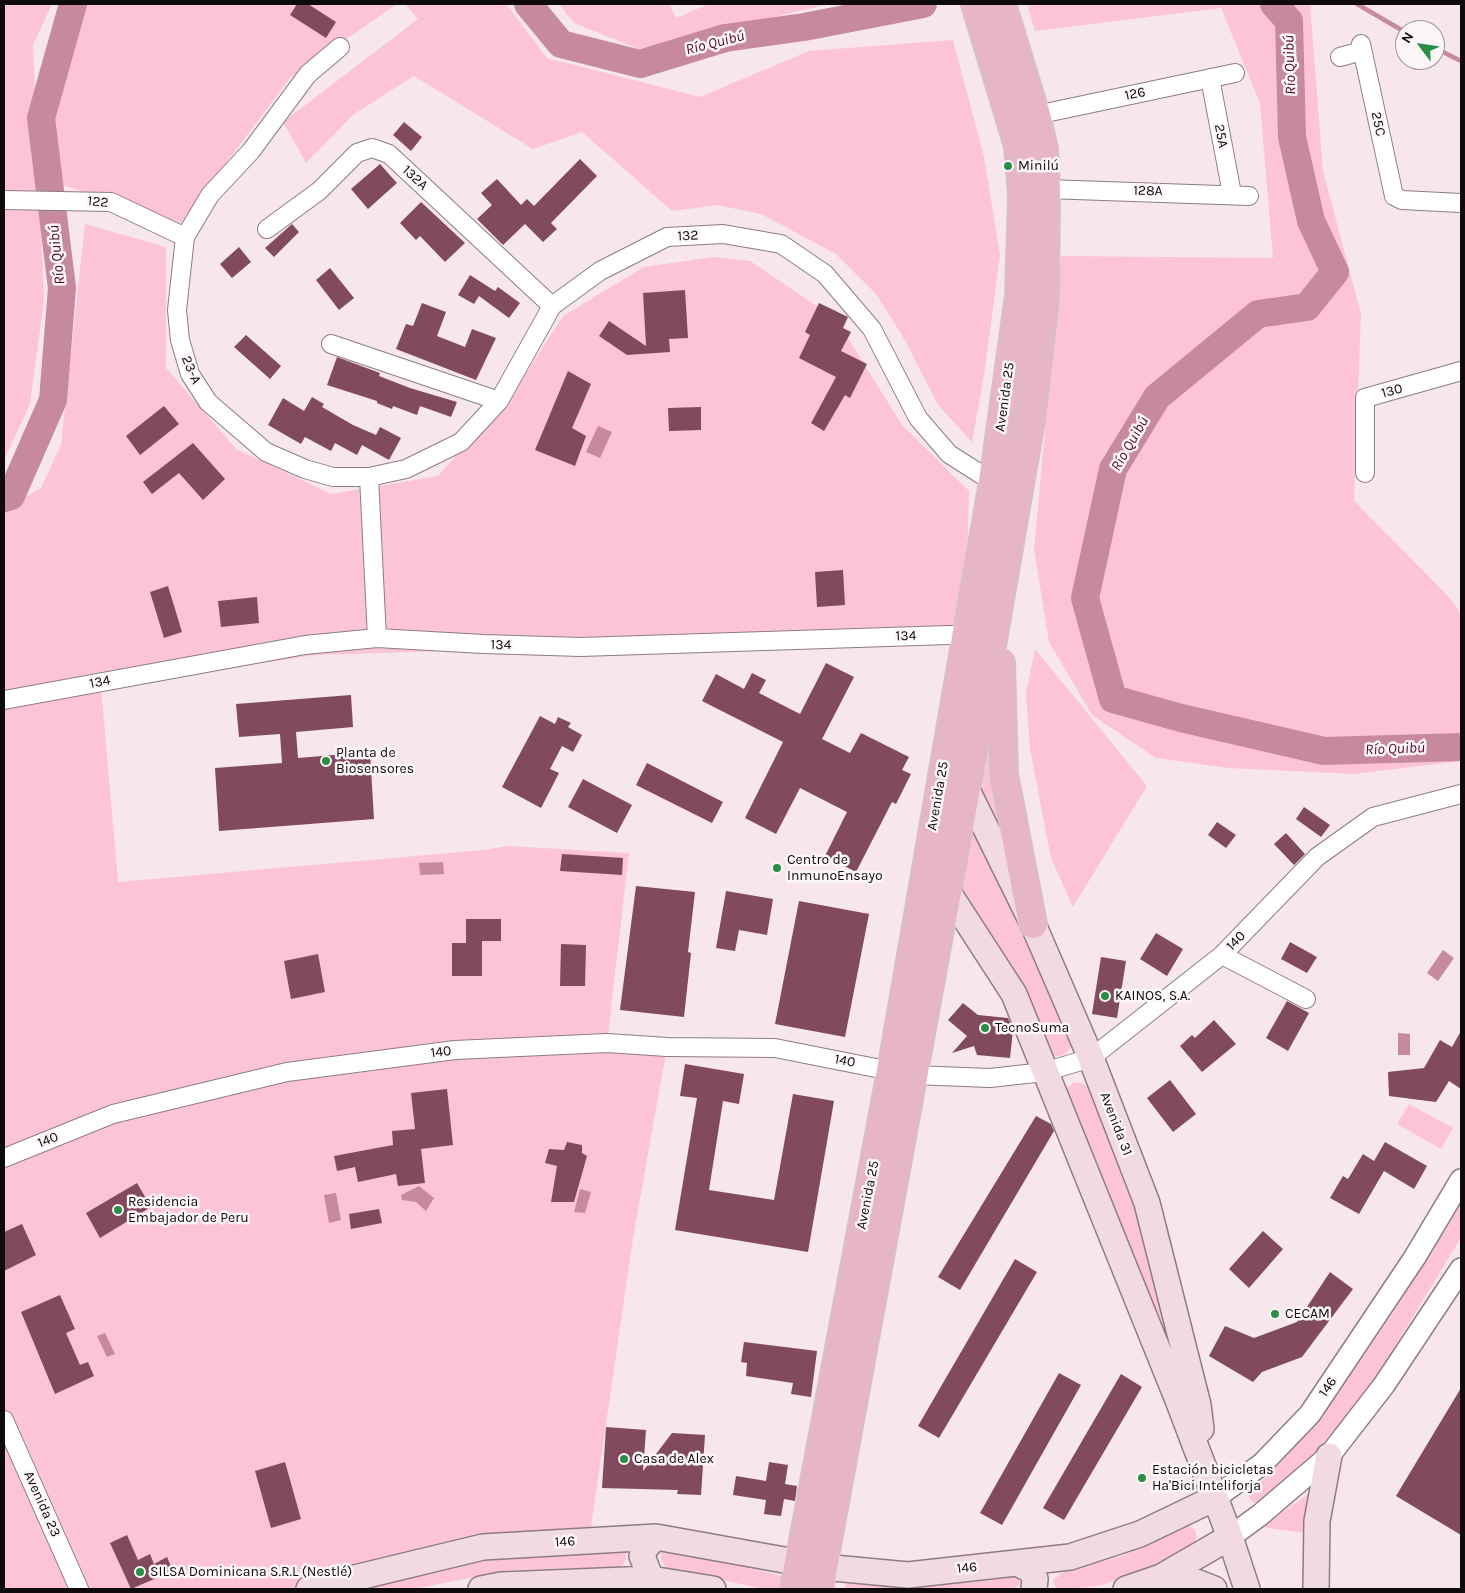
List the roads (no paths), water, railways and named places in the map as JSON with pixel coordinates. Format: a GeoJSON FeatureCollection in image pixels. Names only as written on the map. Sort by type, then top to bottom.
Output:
{"type":"FeatureCollection","features":[{"type":"Feature","properties":{"kind":"main road","name":"Avenida 25"},"geometry":{"type":"LineString","coordinates":[[809,1577],[902,1073],[946,889],[966,788],[1031,421],[1045,298],[1046,189],[1044,149],[1036,115],[998,20],[975,4]]}},
{"type":"Feature","properties":{"kind":"main road","name":"Avenida 25"},"geometry":{"type":"LineString","coordinates":[[902,1073],[930,846],[993,482],[1019,296],[1022,195],[1018,146],[998,20]]}},
{"type":"Feature","properties":{"kind":"main road"},"geometry":{"type":"LineString","coordinates":[[1009,544],[1000,667],[1004,774],[1033,924]]}},
{"type":"Feature","properties":{"kind":"main road","name":"Avenida 31"},"geometry":{"type":"LineString","coordinates":[[966,788],[1033,924],[1091,1058],[1147,1203],[1198,1405],[1212,1488]]}},
{"type":"Feature","properties":{"kind":"main road"},"geometry":{"type":"LineString","coordinates":[[930,846],[946,889]]}},
{"type":"Feature","properties":{"kind":"main road","name":"Avenida 31"},"geometry":{"type":"LineString","coordinates":[[946,889],[1014,994],[1212,1488],[1247,1589]]}},
{"type":"Feature","properties":{"kind":"main road"},"geometry":{"type":"LineString","coordinates":[[1316,1589],[1317,1521],[1329,1456]]}},
{"type":"Feature","properties":{"kind":"main road","name":"146"},"geometry":{"type":"LineString","coordinates":[[310,1589],[483,1546],[656,1537],[809,1577],[908,1574],[1070,1558],[1140,1534],[1212,1488]]}},
{"type":"Feature","properties":{"kind":"main road"},"geometry":{"type":"LineString","coordinates":[[1126,1589],[1161,1577],[1230,1536]]}},
{"type":"Feature","properties":{"kind":"main road"},"geometry":{"type":"LineString","coordinates":[[651,1579],[642,1556],[646,1547],[656,1537]]}},
{"type":"Feature","properties":{"kind":"main road"},"geometry":{"type":"LineString","coordinates":[[1017,1563],[1032,1571],[1035,1579],[1034,1589]]}},
{"type":"Feature","properties":{"kind":"main road"},"geometry":{"type":"LineString","coordinates":[[1161,1577],[1196,1582],[1214,1589]]}},
{"type":"Feature","properties":{"kind":"main road"},"geometry":{"type":"LineString","coordinates":[[481,1589],[501,1585],[651,1579],[713,1589]]}},
{"type":"Feature","properties":{"kind":"street","name":"23-A"},"geometry":{"type":"LineString","coordinates":[[340,47],[308,74],[251,151],[210,196],[185,237],[177,310],[180,340],[190,374],[208,402],[266,452],[305,469],[333,476],[369,477]]}},
{"type":"Feature","properties":{"kind":"street","name":"25C"},"geometry":{"type":"LineString","coordinates":[[1340,57],[1362,48],[1394,196],[1402,200],[1461,203]]}},
{"type":"Feature","properties":{"kind":"street","name":"126"},"geometry":{"type":"LineString","coordinates":[[1036,115],[1235,73]]}},
{"type":"Feature","properties":{"kind":"street","name":"25A"},"geometry":{"type":"LineString","coordinates":[[1210,78],[1241,195]]}},
{"type":"Feature","properties":{"kind":"street","name":"132A"},"geometry":{"type":"LineString","coordinates":[[267,229],[319,190],[357,152],[372,148],[389,154],[552,306]]}},
{"type":"Feature","properties":{"kind":"street","name":"128A"},"geometry":{"type":"LineString","coordinates":[[1046,189],[1241,195]]}},
{"type":"Feature","properties":{"kind":"street","name":"122"},"geometry":{"type":"LineString","coordinates":[[10,200],[111,202],[185,237]]}},
{"type":"Feature","properties":{"kind":"street","name":"132"},"geometry":{"type":"LineString","coordinates":[[369,477],[406,469],[461,442],[499,401],[552,306],[600,271],[667,237],[724,234],[781,244],[825,274],[872,329],[918,418],[949,454],[993,482]]}},
{"type":"Feature","properties":{"kind":"street"},"geometry":{"type":"LineString","coordinates":[[331,344],[499,401]]}},
{"type":"Feature","properties":{"kind":"street","name":"130"},"geometry":{"type":"LineString","coordinates":[[1365,473],[1365,398],[1461,371]]}},
{"type":"Feature","properties":{"kind":"street"},"geometry":{"type":"LineString","coordinates":[[369,477],[378,638]]}},
{"type":"Feature","properties":{"kind":"street"},"geometry":{"type":"LineString","coordinates":[[965,635],[981,646],[989,663]]}},
{"type":"Feature","properties":{"kind":"street","name":"134"},"geometry":{"type":"LineString","coordinates":[[4,700],[305,645],[378,638],[581,647],[965,635]]}},
{"type":"Feature","properties":{"kind":"street","name":"140"},"geometry":{"type":"LineString","coordinates":[[4,1158],[113,1114],[287,1072],[455,1050],[607,1043],[776,1048],[902,1073],[990,1078],[1044,1072],[1091,1058],[1222,955],[1317,857],[1373,817],[1461,794]]}},
{"type":"Feature","properties":{"kind":"street"},"geometry":{"type":"LineString","coordinates":[[1222,955],[1306,999]]}},
{"type":"Feature","properties":{"kind":"street","name":"146"},"geometry":{"type":"LineString","coordinates":[[1212,1488],[1262,1464],[1310,1414],[1415,1257],[1461,1180]]}},
{"type":"Feature","properties":{"kind":"street"},"geometry":{"type":"LineString","coordinates":[[1230,1536],[1260,1515],[1329,1456],[1384,1385],[1461,1269]]}},
{"type":"Feature","properties":{"kind":"street","name":"Avenida 23"},"geometry":{"type":"LineString","coordinates":[[4,1420],[79,1589]]}},
{"type":"Feature","properties":{"kind":"waterway","name":"Río Quibú"},"geometry":{"type":"LineString","coordinates":[[4,498],[11,496],[53,400],[62,288],[41,118],[73,4]]}},
{"type":"Feature","properties":{"kind":"waterway","name":"Río Quibú"},"geometry":{"type":"LineString","coordinates":[[528,4],[561,44],[640,64],[725,38],[804,27],[923,4]]}},
{"type":"Feature","properties":{"kind":"waterway","name":"Río Quibú"},"geometry":{"type":"LineString","coordinates":[[1274,4],[1289,21],[1292,137],[1311,221],[1335,272],[1307,307],[1258,314],[1157,397],[1113,469],[1085,598],[1113,699],[1181,718],[1324,751],[1461,747]]}},
{"type":"Feature","properties":{"kind":"waterway"},"geometry":{"type":"LineString","coordinates":[[1357,4],[1395,26]]}},
{"type":"Feature","properties":{"kind":"waterway"},"geometry":{"type":"LineString","coordinates":[[1445,53],[1461,61]]}},
{"type":"Feature","properties":{"kind":"place","name":"Minilú"},"geometry":{"type":"Point","coordinates":[1008,166]}},
{"type":"Feature","properties":{"kind":"place","name":"Planta de Biosensores"},"geometry":{"type":"Point","coordinates":[326,761]}},
{"type":"Feature","properties":{"kind":"place","name":"Centro de InmunoEnsayo"},"geometry":{"type":"Point","coordinates":[777,868]}},
{"type":"Feature","properties":{"kind":"place","name":"KAINOS, S.A."},"geometry":{"type":"Point","coordinates":[1105,996]}},
{"type":"Feature","properties":{"kind":"place","name":"TecnoSuma"},"geometry":{"type":"Point","coordinates":[985,1028]}},
{"type":"Feature","properties":{"kind":"place","name":"Residencia Embajador de Peru"},"geometry":{"type":"Point","coordinates":[118,1210]}},
{"type":"Feature","properties":{"kind":"place","name":"CECAM"},"geometry":{"type":"Point","coordinates":[1275,1314]}},
{"type":"Feature","properties":{"kind":"place","name":"Casa de Alex"},"geometry":{"type":"Point","coordinates":[624,1459]}},
{"type":"Feature","properties":{"kind":"place","name":"Estación bicicletas Ha'Bici Inteliforja"},"geometry":{"type":"Point","coordinates":[1142,1478]}},
{"type":"Feature","properties":{"kind":"place","name":"SILSA Dominicana S.R.L (Nestlé)"},"geometry":{"type":"Point","coordinates":[140,1572]}}]}
